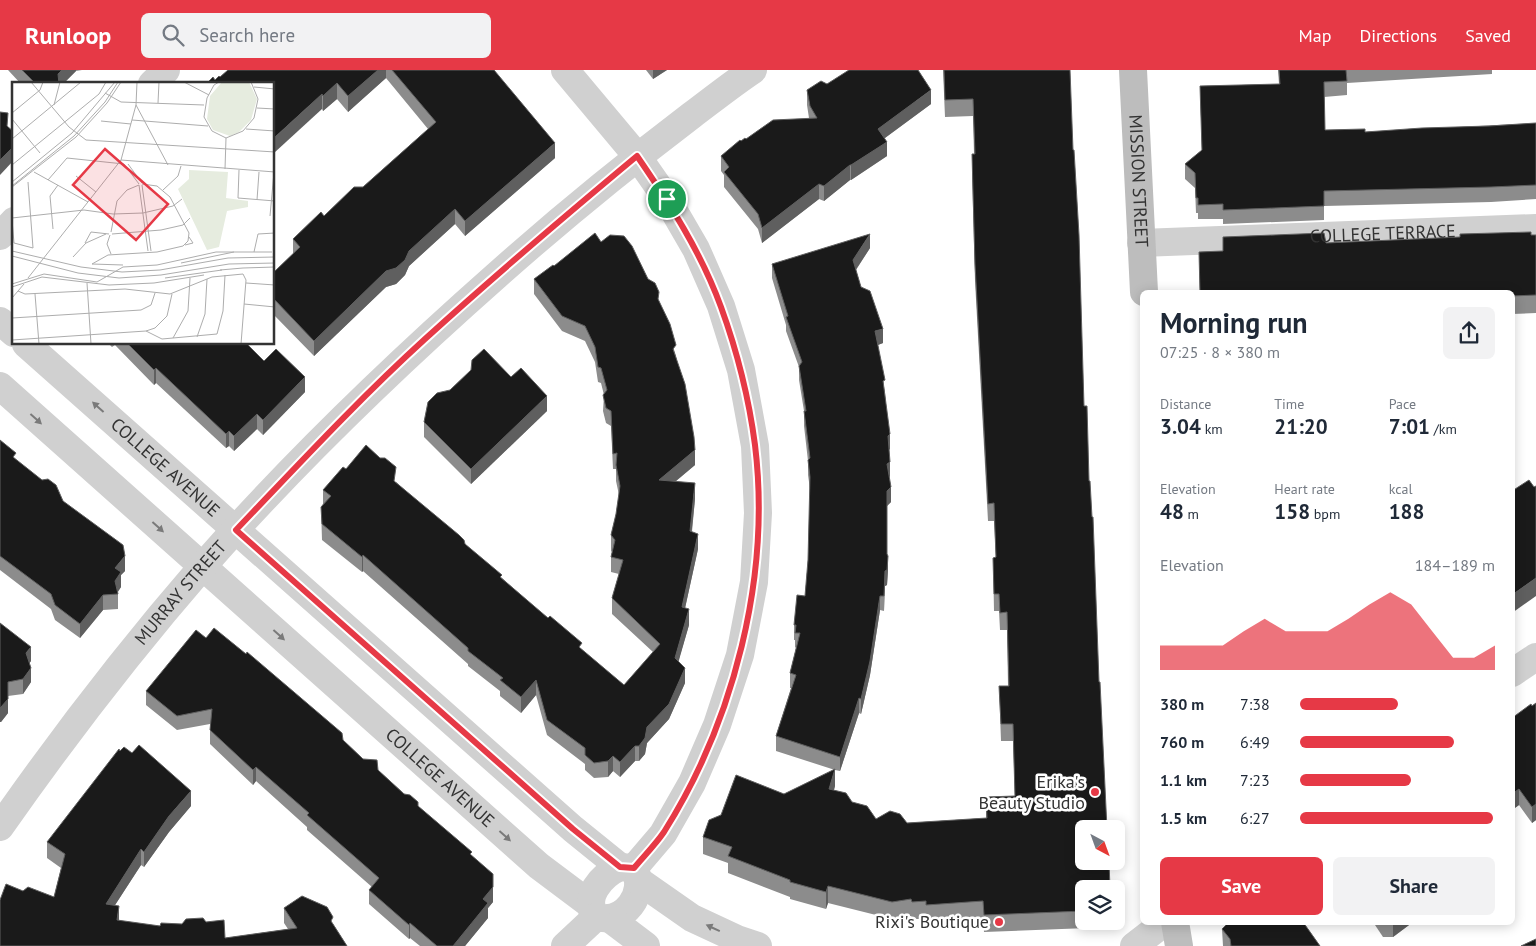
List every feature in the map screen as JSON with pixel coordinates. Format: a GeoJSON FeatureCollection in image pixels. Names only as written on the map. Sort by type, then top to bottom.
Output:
{"type":"FeatureCollection","features":[{"type":"Feature","properties":{"kind":"main road","name":"MISSION STREET"},"geometry":{"type":"LineString","coordinates":[[1133,70],[1144,290]]}},
{"type":"Feature","properties":{"kind":"main road"},"geometry":{"type":"LineString","coordinates":[[1176,925],[1179,946]]}},
{"type":"Feature","properties":{"kind":"street"},"geometry":{"type":"LineString","coordinates":[[154,82],[166,70]]}},
{"type":"Feature","properties":{"kind":"street"},"geometry":{"type":"LineString","coordinates":[[565,70],[637,156],[667,199],[696,249],[721,306],[741,370],[755,446],[758,513],[754,582],[740,655],[718,725],[692,783],[663,834],[631,872],[610,872],[593,893],[599,913]]}},
{"type":"Feature","properties":{"kind":"street","name":"MURRAY STREET"},"geometry":{"type":"LineString","coordinates":[[0,827],[37,774],[121,663],[202,567],[328,433],[424,340],[531,245],[637,156],[753,70]]}},
{"type":"Feature","properties":{"kind":"street"},"geometry":{"type":"LineString","coordinates":[[0,236],[12,223]]}},
{"type":"Feature","properties":{"kind":"street","name":"COLLEGE TERRACE"},"geometry":{"type":"LineString","coordinates":[[1141,243],[1536,228]]}},
{"type":"Feature","properties":{"kind":"street"},"geometry":{"type":"LineString","coordinates":[[0,320],[12,331]]}},
{"type":"Feature","properties":{"kind":"street","name":"COLLEGE AVENUE"},"geometry":{"type":"LineString","coordinates":[[27,345],[573,829],[692,918],[737,939],[758,946]]}},
{"type":"Feature","properties":{"kind":"street","name":"COLLEGE AVENUE"},"geometry":{"type":"LineString","coordinates":[[0,386],[539,866],[599,913],[646,946]]}},
{"type":"Feature","properties":{"kind":"street"},"geometry":{"type":"LineString","coordinates":[[1515,671],[1536,657]]}},
{"type":"Feature","properties":{"kind":"street"},"geometry":{"type":"LineString","coordinates":[[565,946],[599,913],[620,914],[630,905],[638,892],[631,872]]}},
{"type":"Feature","properties":{"kind":"street"},"geometry":{"type":"LineString","coordinates":[[1134,946],[1161,925]]}},
{"type":"Feature","properties":{"kind":"building"},"geometry":{"type":"Polygon","coordinates":[[[22,70],[62,70],[58,74],[59,82],[34,82],[22,70]]]}},
{"type":"Feature","properties":{"kind":"building"},"geometry":{"type":"Polygon","coordinates":[[[228,70],[378,70],[348,96],[337,83],[323,96],[322,94],[275,137],[275,82],[208,82],[213,77],[215,80],[228,70]]]}},
{"type":"Feature","properties":{"kind":"building"},"geometry":{"type":"Polygon","coordinates":[[[392,70],[494,70],[555,143],[465,221],[455,209],[409,251],[405,260],[396,268],[386,271],[314,341],[275,300],[275,271],[300,247],[293,239],[321,212],[324,216],[354,187],[363,187],[436,122],[392,70]]]}},
{"type":"Feature","properties":{"kind":"building"},"geometry":{"type":"Polygon","coordinates":[[[849,70],[918,70],[931,90],[878,129],[887,142],[850,165],[824,186],[819,184],[762,228],[758,214],[724,172],[729,167],[721,156],[740,140],[746,139],[773,120],[817,118],[810,106],[807,90],[821,81],[827,84],[849,70]]]}},
{"type":"Feature","properties":{"kind":"building"},"geometry":{"type":"Polygon","coordinates":[[[944,70],[1070,70],[1079,235],[1084,406],[1087,406],[1089,481],[1093,517],[1107,820],[1075,820],[1075,870],[1109,870],[1110,880],[1075,880],[1075,911],[984,915],[983,901],[926,905],[926,901],[912,902],[911,899],[892,902],[828,886],[826,892],[790,882],[790,880],[728,856],[732,847],[703,837],[709,820],[721,815],[736,775],[784,794],[835,769],[829,789],[846,793],[852,802],[867,806],[876,819],[890,811],[900,814],[907,823],[987,818],[986,797],[1015,796],[1013,724],[1001,724],[999,686],[1009,686],[1007,612],[1000,613],[999,594],[994,594],[993,558],[996,557],[994,503],[988,504],[975,264],[972,154],[975,154],[973,99],[945,100],[944,70]]]}},
{"type":"Feature","properties":{"kind":"building"},"geometry":{"type":"Polygon","coordinates":[[[1279,70],[1346,70],[1347,81],[1324,82],[1325,130],[1365,129],[1365,132],[1536,123],[1536,185],[1324,191],[1324,206],[1223,210],[1223,204],[1198,205],[1195,173],[1185,164],[1202,150],[1200,86],[1280,84],[1279,70]]]}},
{"type":"Feature","properties":{"kind":"building"},"geometry":{"type":"Polygon","coordinates":[[[0,112],[8,113],[7,126],[12,130],[12,148],[0,160],[0,112]]]}},
{"type":"Feature","properties":{"kind":"building"},"geometry":{"type":"Polygon","coordinates":[[[1531,232],[1531,235],[1536,235],[1536,295],[1515,296],[1515,290],[1200,290],[1199,252],[1223,251],[1223,237],[1324,233],[1326,243],[1460,237],[1460,234],[1531,232]]]}},
{"type":"Feature","properties":{"kind":"building"},"geometry":{"type":"Polygon","coordinates":[[[595,233],[601,242],[610,235],[624,236],[632,246],[648,279],[655,283],[659,292],[658,299],[670,324],[676,345],[673,349],[685,384],[695,450],[659,480],[695,483],[690,531],[698,534],[682,607],[689,609],[675,658],[685,668],[669,704],[647,727],[645,738],[639,746],[635,746],[620,762],[613,756],[608,761],[594,763],[585,755],[585,748],[547,720],[536,680],[521,697],[500,680],[503,678],[468,651],[468,648],[363,555],[362,557],[322,524],[321,507],[331,496],[323,490],[343,467],[346,469],[366,445],[380,458],[385,458],[396,467],[394,481],[459,535],[465,544],[502,575],[500,577],[548,618],[550,616],[582,643],[579,647],[624,685],[660,644],[612,598],[623,560],[611,557],[615,540],[611,535],[620,486],[616,465],[617,453],[613,454],[611,411],[606,408],[603,395],[607,390],[601,368],[598,367],[595,347],[585,326],[562,316],[534,279],[554,266],[595,233]]]}},
{"type":"Feature","properties":{"kind":"building"},"geometry":{"type":"Polygon","coordinates":[[[870,234],[853,260],[861,287],[870,291],[883,329],[875,331],[885,380],[883,381],[890,434],[888,436],[890,462],[887,464],[891,487],[887,491],[888,556],[884,596],[880,596],[870,661],[861,699],[859,698],[840,757],[776,736],[796,675],[790,673],[800,633],[795,633],[796,625],[794,625],[797,595],[805,596],[810,477],[808,460],[810,458],[804,411],[806,411],[799,366],[802,362],[786,317],[788,316],[772,264],[870,234]]]}},
{"type":"Feature","properties":{"kind":"building"},"geometry":{"type":"Polygon","coordinates":[[[129,345],[248,345],[264,361],[276,349],[305,377],[263,420],[257,414],[234,436],[229,431],[226,434],[156,368],[154,370],[129,345]]]}},
{"type":"Feature","properties":{"kind":"building"},"geometry":{"type":"Polygon","coordinates":[[[484,349],[511,377],[521,368],[547,396],[471,469],[424,422],[428,402],[437,393],[450,390],[471,370],[472,360],[484,349]]]}},
{"type":"Feature","properties":{"kind":"building"},"geometry":{"type":"Polygon","coordinates":[[[0,440],[16,453],[13,457],[42,480],[48,479],[56,485],[63,501],[123,545],[125,556],[115,568],[121,572],[115,581],[118,594],[103,595],[80,624],[55,605],[51,594],[0,556],[0,440]]]}},
{"type":"Feature","properties":{"kind":"building"},"geometry":{"type":"Polygon","coordinates":[[[1529,480],[1534,487],[1536,486],[1536,578],[1515,593],[1515,489],[1529,480]]]}},
{"type":"Feature","properties":{"kind":"building"},"geometry":{"type":"Polygon","coordinates":[[[0,623],[31,647],[26,653],[31,668],[23,679],[8,682],[8,699],[0,708],[0,623]]]}},
{"type":"Feature","properties":{"kind":"building"},"geometry":{"type":"Polygon","coordinates":[[[214,628],[246,654],[247,652],[342,733],[343,740],[363,759],[377,760],[378,770],[404,794],[410,795],[418,802],[418,806],[472,852],[470,854],[493,874],[493,887],[483,899],[488,903],[453,946],[437,946],[410,923],[409,925],[369,890],[379,878],[307,815],[309,813],[256,767],[253,770],[210,730],[212,709],[177,716],[146,691],[196,630],[206,638],[214,628]]]}},
{"type":"Feature","properties":{"kind":"building"},"geometry":{"type":"Polygon","coordinates":[[[1536,703],[1536,804],[1532,807],[1519,789],[1515,792],[1515,716],[1531,704],[1532,706],[1536,703]]]}},
{"type":"Feature","properties":{"kind":"building"},"geometry":{"type":"Polygon","coordinates":[[[139,745],[191,791],[169,816],[144,852],[141,849],[106,904],[119,906],[117,920],[160,926],[161,923],[182,924],[186,919],[203,918],[206,922],[224,920],[225,938],[297,928],[284,908],[302,896],[327,907],[333,917],[331,921],[347,946],[0,946],[0,900],[6,884],[23,891],[28,887],[54,897],[65,854],[47,842],[119,749],[120,751],[124,747],[132,753],[139,745]]]}},
{"type":"Feature","properties":{"kind":"building"},"geometry":{"type":"Polygon","coordinates":[[[1226,925],[1305,925],[1320,946],[1231,946],[1230,939],[1222,929],[1226,925]]]}},
{"type":"Feature","properties":{"kind":"building"},"geometry":{"type":"Polygon","coordinates":[[[1536,939],[1536,946],[1521,946],[1536,939]]]}},
{"type":"Feature","properties":{"kind":"place","name":"Erika's Beauty Studio"},"geometry":{"type":"Point","coordinates":[1095,792]}},
{"type":"Feature","properties":{"kind":"place","name":"Rixi's Boutique"},"geometry":{"type":"Point","coordinates":[999,922]}},
{"type":"Feature","properties":{"kind":"route"},"geometry":{"type":"LineString","coordinates":[[637,156],[667,199],[696,249],[721,306],[741,370],[755,446],[758,513],[754,582],[740,655],[718,725],[692,783],[663,834],[634,868],[620,867],[573,829],[236,530],[328,433],[424,340],[531,245],[637,156]]}}]}
